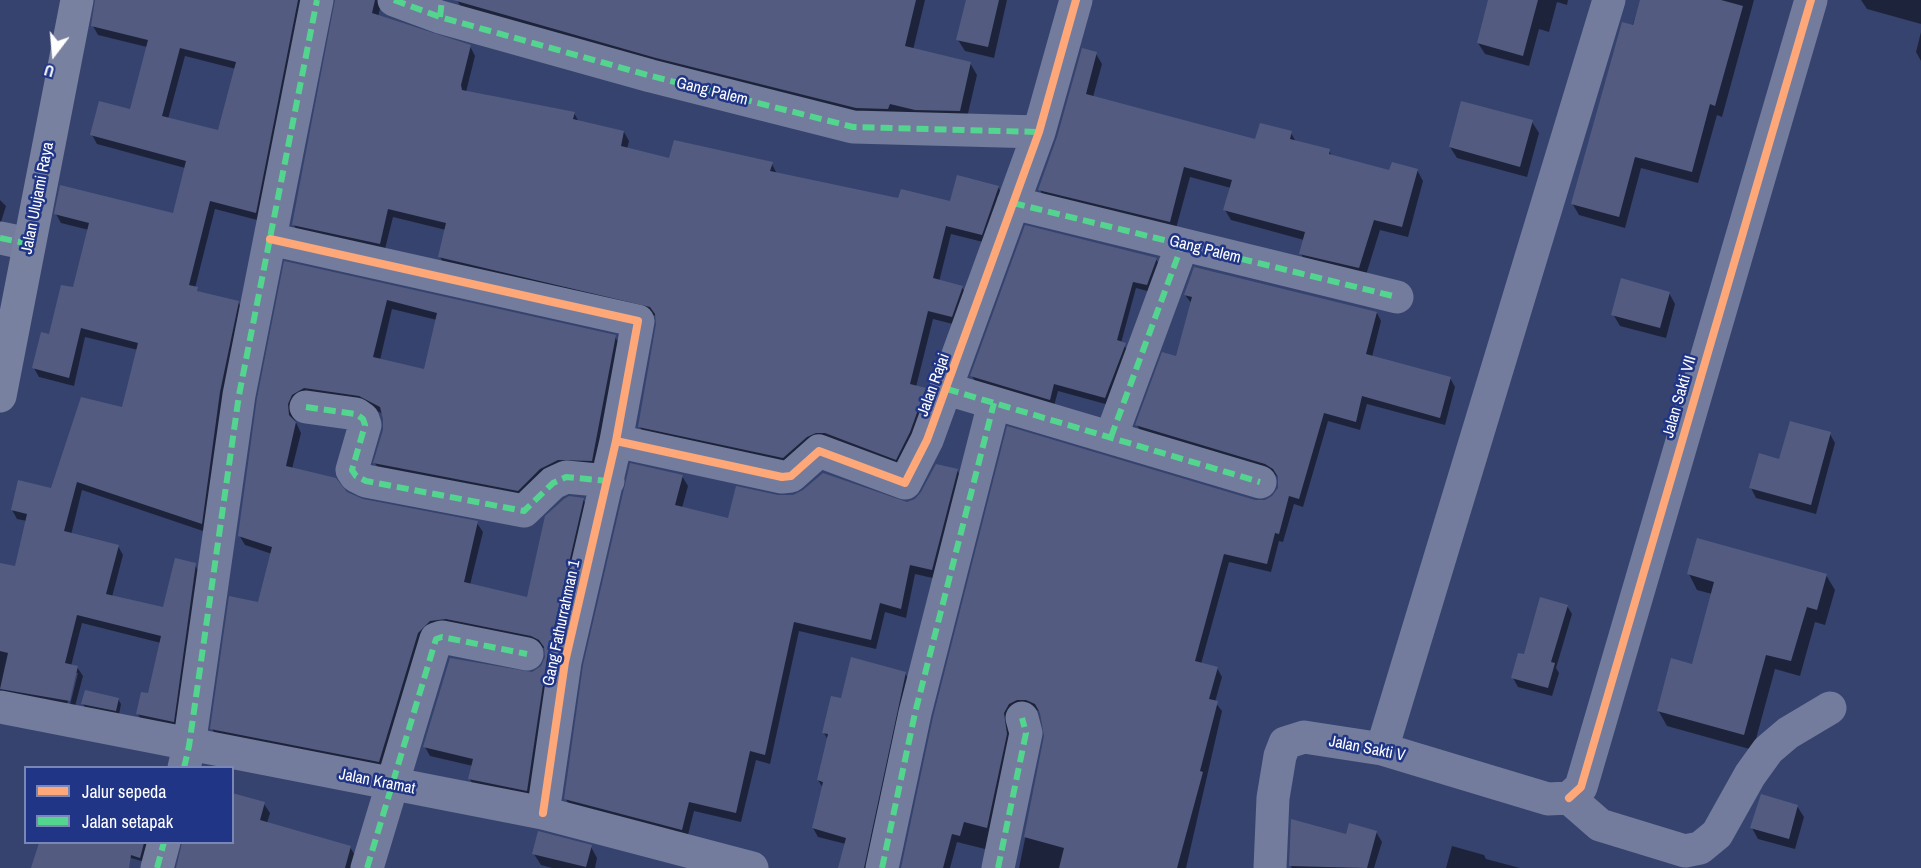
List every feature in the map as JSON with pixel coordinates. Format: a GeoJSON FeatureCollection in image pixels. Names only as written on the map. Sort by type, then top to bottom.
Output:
{"type":"FeatureCollection","features":[{"type":"Feature","properties":{"kind":"street","name":"Jalan Ulujami Raya"},"geometry":{"type":"LineString","coordinates":[[0,396],[14,241],[77,0]]}},
{"type":"Feature","properties":{"kind":"street"},"geometry":{"type":"LineString","coordinates":[[187,757],[239,395],[317,0]]}},
{"type":"Feature","properties":{"kind":"street","name":"Gang Palem"},"geometry":{"type":"LineString","coordinates":[[394,0],[441,8],[651,76],[853,128],[1039,132]]}},
{"type":"Feature","properties":{"kind":"street","name":"Jalan Rajai"},"geometry":{"type":"LineString","coordinates":[[616,441],[782,477],[791,476],[819,451],[904,483],[927,440],[947,389],[1039,132],[1076,0]]}},
{"type":"Feature","properties":{"kind":"street"},"geometry":{"type":"LineString","coordinates":[[1382,749],[1609,0]]}},
{"type":"Feature","properties":{"kind":"street","name":"Jalan Sakti VII"},"geometry":{"type":"LineString","coordinates":[[1569,798],[1581,787],[1811,0]]}},
{"type":"Feature","properties":{"kind":"street","name":"Gang Palem"},"geometry":{"type":"LineString","coordinates":[[1012,203],[1397,297]]}},
{"type":"Feature","properties":{"kind":"street","name":"Gang Fathurrahman 1"},"geometry":{"type":"LineString","coordinates":[[270,239],[638,321],[608,481],[565,662],[543,813]]}},
{"type":"Feature","properties":{"kind":"street"},"geometry":{"type":"LineString","coordinates":[[1111,437],[1182,245]]}},
{"type":"Feature","properties":{"kind":"street"},"geometry":{"type":"LineString","coordinates":[[947,389],[1260,482]]}},
{"type":"Feature","properties":{"kind":"street"},"geometry":{"type":"LineString","coordinates":[[882,868],[915,713],[994,403]]}},
{"type":"Feature","properties":{"kind":"street"},"geometry":{"type":"LineString","coordinates":[[306,407],[356,414],[363,419],[365,425],[352,470],[356,476],[366,481],[524,512],[553,483],[566,477],[608,481]]}},
{"type":"Feature","properties":{"kind":"street"},"geometry":{"type":"LineString","coordinates":[[367,868],[394,785],[436,639],[442,637],[526,654]]}},
{"type":"Feature","properties":{"kind":"street","name":"Jalan Kramat"},"geometry":{"type":"LineString","coordinates":[[0,707],[187,757],[394,785],[543,813],[752,868]]}},
{"type":"Feature","properties":{"kind":"street"},"geometry":{"type":"LineString","coordinates":[[1569,798],[1600,825],[1685,851],[1700,848],[1717,834],[1750,775],[1768,750],[1788,733],[1830,708]]}},
{"type":"Feature","properties":{"kind":"street"},"geometry":{"type":"LineString","coordinates":[[998,868],[1026,733],[1022,718]]}},
{"type":"Feature","properties":{"kind":"street","name":"Jalan Sakti V"},"geometry":{"type":"LineString","coordinates":[[1270,868],[1273,798],[1280,756],[1285,743],[1304,737],[1382,749],[1548,799],[1569,798]]}},
{"type":"Feature","properties":{"kind":"street"},"geometry":{"type":"LineString","coordinates":[[157,868],[164,844]]}},
{"type":"Feature","properties":{"kind":"building"},"geometry":{"type":"Polygon","coordinates":[[[95,0],[298,0],[256,213],[210,201],[189,285],[198,287],[197,291],[239,301],[220,392],[202,524],[77,482],[64,531],[119,545],[106,594],[163,607],[175,558],[196,563],[174,722],[136,714],[141,692],[148,693],[161,636],[77,615],[65,663],[78,666],[70,701],[0,689],[8,653],[0,651],[0,563],[15,566],[27,514],[11,510],[18,480],[51,488],[81,397],[122,407],[138,343],[81,328],[69,378],[32,368],[41,332],[49,334],[61,285],[73,287],[89,223],[54,214],[60,185],[173,213],[186,161],[90,135],[99,101],[130,109],[148,40],[91,26],[95,0]],[[180,48],[162,116],[218,130],[236,62],[180,48]]]}},
{"type":"Feature","properties":{"kind":"building"},"geometry":{"type":"Polygon","coordinates":[[[335,0],[375,0],[372,13],[471,45],[461,85],[462,90],[575,112],[573,119],[624,131],[621,146],[669,158],[674,140],[773,162],[770,171],[898,198],[901,189],[950,201],[957,175],[999,186],[982,235],[946,226],[933,278],[963,286],[952,317],[928,311],[910,384],[926,388],[910,432],[896,460],[825,433],[816,433],[807,437],[783,458],[638,427],[656,324],[655,314],[650,307],[438,257],[446,223],[388,209],[380,244],[292,225],[335,0]]]}},
{"type":"Feature","properties":{"kind":"building"},"geometry":{"type":"Polygon","coordinates":[[[453,0],[916,0],[905,46],[971,62],[960,111],[915,110],[890,104],[888,109],[856,108],[656,58],[453,0]]]}},
{"type":"Feature","properties":{"kind":"building"},"geometry":{"type":"Polygon","coordinates":[[[966,0],[999,0],[988,47],[956,40],[966,0]]]}},
{"type":"Feature","properties":{"kind":"building"},"geometry":{"type":"Polygon","coordinates":[[[1488,0],[1538,0],[1523,56],[1477,43],[1488,0]]]}},
{"type":"Feature","properties":{"kind":"building"},"geometry":{"type":"Polygon","coordinates":[[[1640,0],[1721,0],[1743,6],[1715,106],[1710,104],[1692,172],[1635,157],[1619,217],[1571,204],[1622,22],[1633,25],[1640,0]]]}},
{"type":"Feature","properties":{"kind":"building"},"geometry":{"type":"Polygon","coordinates":[[[1082,48],[1097,52],[1086,94],[1255,139],[1260,123],[1292,131],[1290,139],[1330,149],[1329,154],[1389,170],[1392,162],[1418,169],[1402,227],[1374,220],[1359,268],[1299,254],[1305,232],[1223,210],[1232,180],[1184,167],[1170,222],[1038,190],[1057,137],[1082,48]]]}},
{"type":"Feature","properties":{"kind":"building"},"geometry":{"type":"Polygon","coordinates":[[[1461,101],[1533,120],[1520,167],[1449,147],[1461,101]]]}},
{"type":"Feature","properties":{"kind":"building"},"geometry":{"type":"Polygon","coordinates":[[[1025,225],[1157,258],[1147,285],[1133,282],[1117,340],[1126,343],[1105,398],[1054,384],[1050,400],[970,376],[1025,225]]]}},
{"type":"Feature","properties":{"kind":"building"},"geometry":{"type":"Polygon","coordinates":[[[284,261],[616,335],[592,461],[558,460],[540,469],[518,491],[373,463],[383,430],[383,419],[380,407],[359,396],[304,388],[292,395],[288,404],[289,415],[296,422],[286,466],[336,478],[347,492],[363,499],[478,521],[464,582],[527,597],[545,516],[569,496],[584,498],[547,658],[527,791],[468,779],[473,759],[423,747],[450,658],[532,672],[541,666],[545,657],[544,647],[539,640],[531,636],[446,619],[430,621],[418,633],[379,762],[210,729],[229,596],[258,602],[272,547],[238,536],[257,398],[284,261]],[[387,300],[373,357],[424,369],[437,313],[387,300]]]}},
{"type":"Feature","properties":{"kind":"building"},"geometry":{"type":"Polygon","coordinates":[[[1194,267],[1377,312],[1366,354],[1451,377],[1440,418],[1362,396],[1356,422],[1324,413],[1299,499],[1289,496],[1279,534],[1275,533],[1267,564],[1224,554],[1195,661],[1218,667],[1209,699],[1218,701],[1200,771],[1203,772],[1177,868],[1059,868],[1064,848],[1024,837],[1044,736],[1040,713],[1035,704],[1026,700],[1017,700],[1009,704],[1004,713],[1007,734],[987,828],[964,822],[960,836],[952,834],[943,868],[901,868],[933,717],[1007,426],[1255,500],[1265,500],[1272,496],[1278,488],[1278,477],[1273,469],[1265,464],[1135,425],[1162,352],[1176,356],[1192,297],[1184,295],[1194,267]]]}},
{"type":"Feature","properties":{"kind":"building"},"geometry":{"type":"Polygon","coordinates":[[[1621,278],[1670,292],[1660,328],[1611,315],[1621,278]]]}},
{"type":"Feature","properties":{"kind":"building"},"geometry":{"type":"Polygon","coordinates":[[[1790,421],[1831,432],[1811,505],[1749,488],[1759,453],[1779,459],[1790,421]]]}},
{"type":"Feature","properties":{"kind":"building"},"geometry":{"type":"Polygon","coordinates":[[[630,463],[683,475],[675,505],[728,518],[736,486],[778,495],[793,495],[803,490],[823,473],[907,502],[915,499],[921,492],[936,464],[958,469],[932,570],[910,565],[901,609],[880,603],[871,640],[794,622],[765,755],[750,751],[736,813],[689,802],[682,830],[564,799],[583,665],[630,463]]]}},
{"type":"Feature","properties":{"kind":"building"},"geometry":{"type":"Polygon","coordinates":[[[1697,538],[1827,574],[1817,610],[1807,607],[1791,661],[1766,655],[1744,735],[1657,711],[1671,658],[1692,664],[1714,582],[1687,574],[1697,538]]]}},
{"type":"Feature","properties":{"kind":"building"},"geometry":{"type":"Polygon","coordinates":[[[1540,597],[1568,605],[1551,662],[1555,663],[1548,688],[1511,678],[1518,653],[1524,654],[1540,597]]]}},
{"type":"Feature","properties":{"kind":"building"},"geometry":{"type":"Polygon","coordinates":[[[851,657],[906,672],[864,868],[838,868],[846,838],[812,828],[823,782],[817,780],[828,734],[822,733],[831,696],[841,698],[851,657]]]}},
{"type":"Feature","properties":{"kind":"building"},"geometry":{"type":"Polygon","coordinates":[[[85,690],[119,698],[116,711],[81,704],[85,690]]]}},
{"type":"Feature","properties":{"kind":"building"},"geometry":{"type":"Polygon","coordinates":[[[234,794],[265,802],[260,820],[351,846],[345,868],[176,868],[182,844],[234,844],[234,794]]]}},
{"type":"Feature","properties":{"kind":"building"},"geometry":{"type":"Polygon","coordinates":[[[1761,794],[1798,805],[1789,839],[1750,828],[1761,794]]]}},
{"type":"Feature","properties":{"kind":"building"},"geometry":{"type":"Polygon","coordinates":[[[1291,819],[1346,834],[1349,823],[1377,831],[1367,868],[1289,866],[1291,819]]]}},
{"type":"Feature","properties":{"kind":"building"},"geometry":{"type":"Polygon","coordinates":[[[538,831],[592,845],[586,867],[532,854],[538,831]]]}},
{"type":"Feature","properties":{"kind":"building"},"geometry":{"type":"Polygon","coordinates":[[[39,844],[144,844],[140,858],[131,855],[129,868],[31,868],[39,844]]]}},
{"type":"Feature","properties":{"kind":"marked path"},"geometry":{"type":"LineString","coordinates":[[184,766],[239,395],[317,0]]}},
{"type":"Feature","properties":{"kind":"marked path"},"geometry":{"type":"LineString","coordinates":[[394,0],[440,17],[651,76],[853,127],[1039,132],[1038,135]]}},
{"type":"Feature","properties":{"kind":"marked path"},"geometry":{"type":"LineString","coordinates":[[440,17],[442,0]]}},
{"type":"Feature","properties":{"kind":"marked path"},"geometry":{"type":"LineString","coordinates":[[1013,203],[1397,297]]}},
{"type":"Feature","properties":{"kind":"marked path"},"geometry":{"type":"LineString","coordinates":[[0,238],[29,244]]}},
{"type":"Feature","properties":{"kind":"marked path"},"geometry":{"type":"LineString","coordinates":[[1111,437],[1182,245]]}},
{"type":"Feature","properties":{"kind":"marked path"},"geometry":{"type":"LineString","coordinates":[[947,389],[1260,482]]}},
{"type":"Feature","properties":{"kind":"marked path"},"geometry":{"type":"LineString","coordinates":[[882,868],[915,713],[994,403]]}},
{"type":"Feature","properties":{"kind":"marked path"},"geometry":{"type":"LineString","coordinates":[[306,407],[356,414],[363,419],[365,425],[352,470],[356,476],[366,481],[524,511],[553,483],[566,477],[608,481]]}},
{"type":"Feature","properties":{"kind":"marked path"},"geometry":{"type":"LineString","coordinates":[[367,868],[436,639],[442,637],[527,654]]}},
{"type":"Feature","properties":{"kind":"marked path"},"geometry":{"type":"LineString","coordinates":[[998,868],[1026,733],[1022,718]]}},
{"type":"Feature","properties":{"kind":"marked path"},"geometry":{"type":"LineString","coordinates":[[157,868],[163,844]]}},
{"type":"Feature","properties":{"kind":"cycle path"},"geometry":{"type":"LineString","coordinates":[[616,441],[782,477],[791,476],[819,451],[905,483],[927,440],[1039,132],[1076,0]]}},
{"type":"Feature","properties":{"kind":"cycle path"},"geometry":{"type":"LineString","coordinates":[[1569,798],[1581,787],[1811,0]]}},
{"type":"Feature","properties":{"kind":"cycle path"},"geometry":{"type":"LineString","coordinates":[[270,239],[638,321],[616,441],[565,662],[543,813]]}}]}
